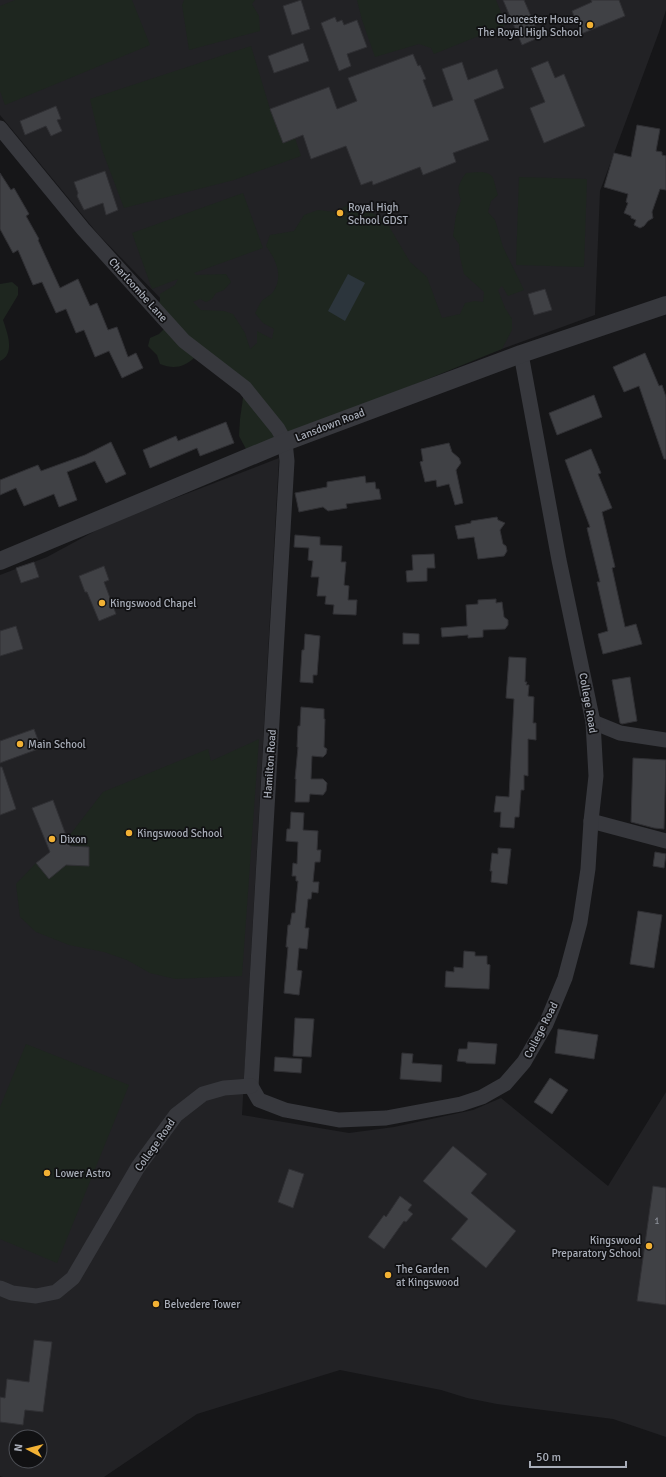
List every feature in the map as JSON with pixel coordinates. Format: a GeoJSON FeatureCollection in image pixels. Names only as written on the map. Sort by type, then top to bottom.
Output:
{"type":"FeatureCollection","features":[{"type":"Feature","properties":{"kind":"street","name":"Charlcombe Lane"},"geometry":{"type":"LineString","coordinates":[[0,128],[83,229],[184,341],[245,388],[278,429],[285,442]]}},
{"type":"Feature","properties":{"kind":"street","name":"Lansdown Road"},"geometry":{"type":"LineString","coordinates":[[0,561],[285,442],[521,354],[666,305]]}},
{"type":"Feature","properties":{"kind":"street","name":"College Road"},"geometry":{"type":"LineString","coordinates":[[0,1288],[12,1293],[36,1296],[56,1292],[73,1278],[138,1167],[176,1115],[203,1094],[224,1088],[251,1086],[259,1100],[285,1110],[339,1120],[386,1118],[461,1104],[482,1097],[504,1084],[524,1062],[546,1024],[565,978],[580,922],[588,870],[596,776],[595,743],[594,722],[559,560],[521,354]]}},
{"type":"Feature","properties":{"kind":"street","name":"Hamilton Road"},"geometry":{"type":"LineString","coordinates":[[251,1086],[287,461],[285,442]]}},
{"type":"Feature","properties":{"kind":"street"},"geometry":{"type":"LineString","coordinates":[[594,722],[620,733],[666,740]]}},
{"type":"Feature","properties":{"kind":"street"},"geometry":{"type":"LineString","coordinates":[[595,743],[620,733]]}},
{"type":"Feature","properties":{"kind":"street"},"geometry":{"type":"LineString","coordinates":[[591,821],[666,841]]}},
{"type":"Feature","properties":{"kind":"shaded area","name":"Royal High School GDST"},"geometry":{"type":"Polygon","coordinates":[[[0,0],[666,0],[666,10],[659,32],[600,191],[595,315],[304,421],[196,335],[98,234],[0,115],[0,0]]]}},
{"type":"Feature","properties":{"kind":"shaded area"},"geometry":{"type":"Polygon","coordinates":[[[15,0],[132,0],[150,45],[5,105],[0,91],[0,6],[15,0]]]}},
{"type":"Feature","properties":{"kind":"shaded area"},"geometry":{"type":"Polygon","coordinates":[[[184,0],[255,0],[252,4],[259,16],[260,31],[189,50],[182,5],[184,0]]]}},
{"type":"Feature","properties":{"kind":"shaded area"},"geometry":{"type":"Polygon","coordinates":[[[357,0],[496,0],[506,25],[434,54],[431,48],[419,44],[375,57],[362,20],[357,0]]]}},
{"type":"Feature","properties":{"kind":"shaded area"},"geometry":{"type":"Polygon","coordinates":[[[251,46],[270,109],[283,143],[295,138],[301,156],[234,180],[124,208],[102,150],[90,99],[251,46]]]}},
{"type":"Feature","properties":{"kind":"shaded area"},"geometry":{"type":"Polygon","coordinates":[[[484,172],[493,178],[498,195],[491,201],[488,212],[495,220],[503,247],[524,290],[508,296],[502,286],[498,290],[505,308],[512,319],[512,330],[502,349],[255,449],[246,449],[239,436],[243,398],[241,377],[210,363],[194,358],[182,366],[165,366],[160,364],[157,355],[148,346],[150,338],[159,334],[165,328],[155,307],[160,301],[160,294],[175,285],[178,279],[152,289],[132,233],[243,193],[263,248],[194,273],[196,275],[226,274],[231,282],[224,290],[216,293],[212,299],[206,302],[200,299],[193,302],[201,310],[224,311],[233,314],[245,333],[250,349],[257,343],[257,331],[272,339],[274,329],[263,323],[255,313],[261,302],[273,292],[278,280],[276,262],[266,246],[270,235],[294,231],[304,215],[318,210],[336,212],[347,205],[358,207],[381,217],[390,228],[410,262],[427,277],[442,318],[460,314],[465,303],[475,301],[483,302],[484,292],[464,274],[459,244],[453,236],[456,215],[461,200],[459,192],[460,183],[466,173],[484,172]]]}},
{"type":"Feature","properties":{"kind":"shaded area"},"geometry":{"type":"Polygon","coordinates":[[[519,177],[587,179],[584,267],[516,265],[519,177]]]}},
{"type":"Feature","properties":{"kind":"shaded area"},"geometry":{"type":"Polygon","coordinates":[[[348,274],[365,283],[345,321],[328,311],[348,274]]]}},
{"type":"Feature","properties":{"kind":"shaded area"},"geometry":{"type":"Polygon","coordinates":[[[12,282],[18,287],[18,295],[3,320],[8,336],[9,348],[5,358],[0,361],[0,284],[12,282]]]}},
{"type":"Feature","properties":{"kind":"shaded area","name":"Kingswood School"},"geometry":{"type":"Polygon","coordinates":[[[279,458],[242,1115],[349,1133],[394,1127],[473,1110],[501,1098],[608,1186],[666,1092],[666,1437],[613,1419],[497,1404],[467,1398],[441,1390],[340,1370],[197,1414],[104,1477],[0,1476],[0,575],[47,557],[108,524],[279,458]]]}},
{"type":"Feature","properties":{"kind":"shaded area"},"geometry":{"type":"Polygon","coordinates":[[[259,739],[242,976],[175,979],[150,973],[127,960],[104,952],[69,945],[36,932],[20,917],[16,884],[36,863],[49,879],[66,865],[89,866],[89,847],[62,846],[64,840],[69,836],[103,792],[208,749],[211,761],[259,739]]]}},
{"type":"Feature","properties":{"kind":"shaded area","name":"Lower Astro"},"geometry":{"type":"Polygon","coordinates":[[[26,1044],[129,1085],[57,1263],[0,1239],[0,1107],[26,1044]]]}},
{"type":"Feature","properties":{"kind":"building"},"geometry":{"type":"Polygon","coordinates":[[[301,0],[310,29],[292,35],[283,6],[301,0]]]}},
{"type":"Feature","properties":{"kind":"building"},"geometry":{"type":"Polygon","coordinates":[[[503,0],[524,0],[540,37],[522,45],[503,0]]]}},
{"type":"Feature","properties":{"kind":"building","name":"Gloucester House, The Royal High School"},"geometry":{"type":"Polygon","coordinates":[[[591,0],[619,0],[625,16],[581,34],[572,11],[592,2],[591,0]]]}},
{"type":"Feature","properties":{"kind":"building"},"geometry":{"type":"Polygon","coordinates":[[[335,17],[337,22],[342,20],[344,25],[357,20],[367,47],[347,54],[351,66],[339,71],[321,23],[335,17]]]}},
{"type":"Feature","properties":{"kind":"building"},"geometry":{"type":"Polygon","coordinates":[[[303,43],[309,61],[274,73],[268,56],[303,43]]]}},
{"type":"Feature","properties":{"kind":"building"},"geometry":{"type":"Polygon","coordinates":[[[413,54],[426,79],[423,80],[433,107],[453,100],[442,69],[462,62],[468,80],[497,69],[504,88],[474,100],[489,140],[453,153],[456,162],[423,175],[420,167],[373,185],[372,181],[361,185],[346,146],[311,159],[303,135],[283,143],[270,109],[329,87],[337,109],[357,101],[348,78],[413,54]]]}},
{"type":"Feature","properties":{"kind":"building"},"geometry":{"type":"Polygon","coordinates":[[[548,61],[555,78],[564,74],[585,126],[544,143],[530,108],[545,102],[531,68],[548,61]]]}},
{"type":"Feature","properties":{"kind":"building"},"geometry":{"type":"Polygon","coordinates":[[[56,106],[61,119],[57,120],[62,131],[51,136],[46,126],[25,135],[20,121],[56,106]]]}},
{"type":"Feature","properties":{"kind":"building"},"geometry":{"type":"Polygon","coordinates":[[[637,125],[660,129],[656,151],[662,152],[662,155],[666,156],[666,190],[660,189],[652,212],[653,218],[640,228],[634,225],[636,220],[624,213],[628,203],[626,202],[628,194],[604,187],[614,153],[631,157],[637,125]]]}},
{"type":"Feature","properties":{"kind":"building"},"geometry":{"type":"Polygon","coordinates":[[[105,171],[118,210],[106,215],[103,203],[84,210],[77,196],[78,193],[74,182],[105,171]]]}},
{"type":"Feature","properties":{"kind":"building"},"geometry":{"type":"Polygon","coordinates":[[[0,173],[11,190],[14,188],[29,214],[26,216],[39,239],[38,240],[60,288],[78,279],[90,306],[97,303],[108,330],[117,327],[128,357],[136,353],[143,368],[122,378],[109,351],[95,357],[84,330],[76,333],[66,309],[56,313],[42,282],[33,285],[18,250],[13,253],[0,229],[0,173]]]}},
{"type":"Feature","properties":{"kind":"building"},"geometry":{"type":"Polygon","coordinates":[[[545,289],[552,310],[534,315],[528,294],[545,289]]]}},
{"type":"Feature","properties":{"kind":"building"},"geometry":{"type":"Polygon","coordinates":[[[645,353],[659,386],[662,385],[666,397],[666,459],[664,459],[639,386],[624,392],[613,367],[645,353]]]}},
{"type":"Feature","properties":{"kind":"building"},"geometry":{"type":"Polygon","coordinates":[[[594,395],[602,417],[557,435],[549,413],[594,395]]]}},
{"type":"Feature","properties":{"kind":"building"},"geometry":{"type":"Polygon","coordinates":[[[226,422],[234,443],[200,456],[197,448],[150,468],[143,450],[176,436],[178,441],[226,422]]]}},
{"type":"Feature","properties":{"kind":"building"},"geometry":{"type":"Polygon","coordinates":[[[111,442],[126,474],[106,483],[95,461],[67,472],[77,500],[59,507],[54,494],[24,506],[16,488],[0,495],[0,480],[38,465],[41,471],[85,455],[111,442]]]}},
{"type":"Feature","properties":{"kind":"building"},"geometry":{"type":"Polygon","coordinates":[[[449,443],[452,452],[459,458],[461,463],[456,470],[463,503],[455,505],[449,484],[437,487],[436,480],[425,482],[420,462],[423,461],[421,449],[449,443]]]}},
{"type":"Feature","properties":{"kind":"building"},"geometry":{"type":"Polygon","coordinates":[[[591,449],[601,473],[598,474],[612,508],[602,512],[615,567],[612,568],[625,627],[636,624],[642,644],[603,654],[598,634],[608,631],[597,582],[600,582],[587,528],[590,527],[565,460],[591,449]]]}},
{"type":"Feature","properties":{"kind":"building"},"geometry":{"type":"Polygon","coordinates":[[[365,476],[366,483],[375,482],[376,489],[379,489],[381,499],[346,504],[347,508],[328,511],[323,507],[299,512],[295,493],[327,487],[327,482],[365,476]]]}},
{"type":"Feature","properties":{"kind":"building"},"geometry":{"type":"Polygon","coordinates":[[[497,517],[498,520],[505,523],[500,530],[503,544],[506,546],[507,551],[504,556],[478,559],[474,537],[458,539],[455,526],[471,523],[471,521],[497,517]]]}},
{"type":"Feature","properties":{"kind":"building"},"geometry":{"type":"Polygon","coordinates":[[[295,535],[320,537],[320,545],[342,546],[341,562],[346,562],[344,585],[349,586],[348,600],[357,600],[356,615],[333,614],[334,605],[325,604],[326,596],[317,596],[319,577],[311,577],[313,561],[308,560],[309,548],[294,547],[295,535]]]}},
{"type":"Feature","properties":{"kind":"building"},"geometry":{"type":"Polygon","coordinates":[[[434,554],[435,568],[427,568],[427,581],[407,582],[406,571],[413,570],[412,555],[434,554]]]}},
{"type":"Feature","properties":{"kind":"building"},"geometry":{"type":"Polygon","coordinates":[[[34,562],[39,577],[21,583],[16,568],[34,562]]]}},
{"type":"Feature","properties":{"kind":"building","name":"Kingswood Chapel"},"geometry":{"type":"Polygon","coordinates":[[[104,566],[109,580],[104,582],[116,614],[99,621],[79,576],[104,566]]]}},
{"type":"Feature","properties":{"kind":"building"},"geometry":{"type":"Polygon","coordinates":[[[496,599],[496,603],[502,602],[504,617],[508,620],[508,625],[505,629],[483,630],[483,637],[468,638],[468,635],[442,637],[441,628],[467,626],[466,605],[478,604],[478,600],[496,599]]]}},
{"type":"Feature","properties":{"kind":"building"},"geometry":{"type":"Polygon","coordinates":[[[16,626],[23,649],[0,656],[0,631],[16,626]]]}},
{"type":"Feature","properties":{"kind":"building"},"geometry":{"type":"Polygon","coordinates":[[[403,633],[419,634],[419,644],[403,644],[403,633]]]}},
{"type":"Feature","properties":{"kind":"building"},"geometry":{"type":"Polygon","coordinates":[[[305,634],[320,636],[317,675],[313,675],[313,683],[300,682],[302,650],[304,650],[305,634]]]}},
{"type":"Feature","properties":{"kind":"building"},"geometry":{"type":"Polygon","coordinates":[[[509,657],[526,658],[525,682],[527,682],[526,685],[529,685],[528,696],[534,697],[533,723],[536,723],[536,740],[528,739],[528,776],[524,775],[524,790],[521,790],[519,817],[515,817],[514,828],[500,827],[501,812],[494,812],[496,796],[509,797],[514,699],[506,698],[509,657]]]}},
{"type":"Feature","properties":{"kind":"building"},"geometry":{"type":"Polygon","coordinates":[[[630,677],[637,721],[622,724],[620,723],[612,680],[630,677]]]}},
{"type":"Feature","properties":{"kind":"building"},"geometry":{"type":"Polygon","coordinates":[[[301,707],[324,709],[325,719],[324,747],[327,749],[326,754],[323,757],[312,756],[311,779],[323,779],[327,783],[326,791],[323,795],[310,794],[309,802],[295,802],[298,726],[300,726],[301,707]]]}},
{"type":"Feature","properties":{"kind":"building","name":"Main School"},"geometry":{"type":"Polygon","coordinates":[[[34,729],[41,748],[0,763],[0,741],[34,729]]]}},
{"type":"Feature","properties":{"kind":"building"},"geometry":{"type":"Polygon","coordinates":[[[633,758],[666,760],[664,829],[631,822],[633,758]]]}},
{"type":"Feature","properties":{"kind":"building"},"geometry":{"type":"Polygon","coordinates":[[[0,767],[2,767],[16,809],[0,815],[0,767]]]}},
{"type":"Feature","properties":{"kind":"building","name":"Dixon"},"geometry":{"type":"Polygon","coordinates":[[[53,800],[70,846],[89,847],[89,866],[66,865],[49,879],[36,863],[50,852],[32,808],[53,800]]]}},
{"type":"Feature","properties":{"kind":"building"},"geometry":{"type":"Polygon","coordinates":[[[291,812],[304,813],[303,830],[318,831],[317,850],[321,850],[320,862],[315,862],[313,882],[319,882],[318,893],[312,892],[311,899],[308,899],[305,928],[309,928],[307,949],[299,948],[297,970],[302,971],[299,995],[284,993],[288,947],[286,947],[288,925],[290,925],[292,913],[295,913],[298,881],[296,881],[296,876],[292,876],[293,863],[297,864],[298,842],[286,841],[287,829],[290,829],[291,812]]]}},
{"type":"Feature","properties":{"kind":"building"},"geometry":{"type":"Polygon","coordinates":[[[498,848],[511,849],[507,884],[491,882],[492,871],[490,871],[492,853],[498,854],[498,848]]]}},
{"type":"Feature","properties":{"kind":"building"},"geometry":{"type":"Polygon","coordinates":[[[655,852],[666,854],[664,868],[653,866],[655,852]]]}},
{"type":"Feature","properties":{"kind":"building"},"geometry":{"type":"Polygon","coordinates":[[[638,911],[662,915],[654,968],[630,964],[638,911]]]}},
{"type":"Feature","properties":{"kind":"building"},"geometry":{"type":"Polygon","coordinates":[[[464,951],[475,952],[475,956],[487,956],[487,964],[490,965],[489,989],[445,987],[446,971],[454,972],[454,967],[463,968],[464,951]]]}},
{"type":"Feature","properties":{"kind":"building"},"geometry":{"type":"Polygon","coordinates":[[[295,1018],[314,1019],[311,1057],[293,1056],[295,1018]]]}},
{"type":"Feature","properties":{"kind":"building"},"geometry":{"type":"Polygon","coordinates":[[[558,1029],[598,1035],[594,1059],[555,1053],[558,1029]]]}},
{"type":"Feature","properties":{"kind":"building"},"geometry":{"type":"Polygon","coordinates":[[[468,1042],[497,1044],[495,1064],[466,1063],[457,1061],[459,1049],[467,1049],[468,1042]]]}},
{"type":"Feature","properties":{"kind":"building"},"geometry":{"type":"Polygon","coordinates":[[[402,1053],[413,1054],[412,1063],[442,1065],[441,1082],[400,1079],[402,1053]]]}},
{"type":"Feature","properties":{"kind":"building"},"geometry":{"type":"Polygon","coordinates":[[[275,1057],[302,1059],[301,1073],[274,1071],[275,1057]]]}},
{"type":"Feature","properties":{"kind":"building"},"geometry":{"type":"Polygon","coordinates":[[[550,1078],[568,1090],[552,1114],[534,1102],[550,1078]]]}},
{"type":"Feature","properties":{"kind":"building"},"geometry":{"type":"Polygon","coordinates":[[[453,1146],[487,1174],[471,1193],[516,1231],[486,1268],[451,1239],[468,1219],[423,1181],[453,1146]]]}},
{"type":"Feature","properties":{"kind":"building"},"geometry":{"type":"Polygon","coordinates":[[[289,1169],[304,1174],[293,1208],[278,1202],[289,1169]]]}},
{"type":"Feature","properties":{"kind":"building"},"geometry":{"type":"Polygon","coordinates":[[[653,1186],[666,1188],[666,1305],[637,1301],[653,1186]]]}},
{"type":"Feature","properties":{"kind":"building"},"geometry":{"type":"Polygon","coordinates":[[[400,1196],[412,1205],[408,1210],[413,1214],[406,1222],[404,1221],[384,1249],[368,1237],[384,1215],[386,1217],[400,1196]]]}},
{"type":"Feature","properties":{"kind":"building"},"geometry":{"type":"Polygon","coordinates":[[[34,1340],[52,1342],[43,1412],[25,1410],[23,1425],[0,1422],[0,1397],[5,1398],[7,1379],[29,1382],[34,1340]]]}},
{"type":"Feature","properties":{"kind":"place","name":"Gloucester House, The Royal High School"},"geometry":{"type":"Point","coordinates":[590,25]}},
{"type":"Feature","properties":{"kind":"place","name":"Royal High School GDST"},"geometry":{"type":"Point","coordinates":[340,213]}},
{"type":"Feature","properties":{"kind":"place","name":"Kingswood Chapel"},"geometry":{"type":"Point","coordinates":[102,603]}},
{"type":"Feature","properties":{"kind":"place","name":"Main School"},"geometry":{"type":"Point","coordinates":[20,744]}},
{"type":"Feature","properties":{"kind":"place","name":"Kingswood School"},"geometry":{"type":"Point","coordinates":[129,833]}},
{"type":"Feature","properties":{"kind":"place","name":"Dixon"},"geometry":{"type":"Point","coordinates":[52,839]}},
{"type":"Feature","properties":{"kind":"place","name":"Lower Astro"},"geometry":{"type":"Point","coordinates":[47,1173]}},
{"type":"Feature","properties":{"kind":"place","name":"Kingswood Preparatory School"},"geometry":{"type":"Point","coordinates":[649,1246]}},
{"type":"Feature","properties":{"kind":"place","name":"The Garden at Kingswood"},"geometry":{"type":"Point","coordinates":[388,1275]}},
{"type":"Feature","properties":{"kind":"place","name":"Belvedere Tower"},"geometry":{"type":"Point","coordinates":[156,1304]}}]}
